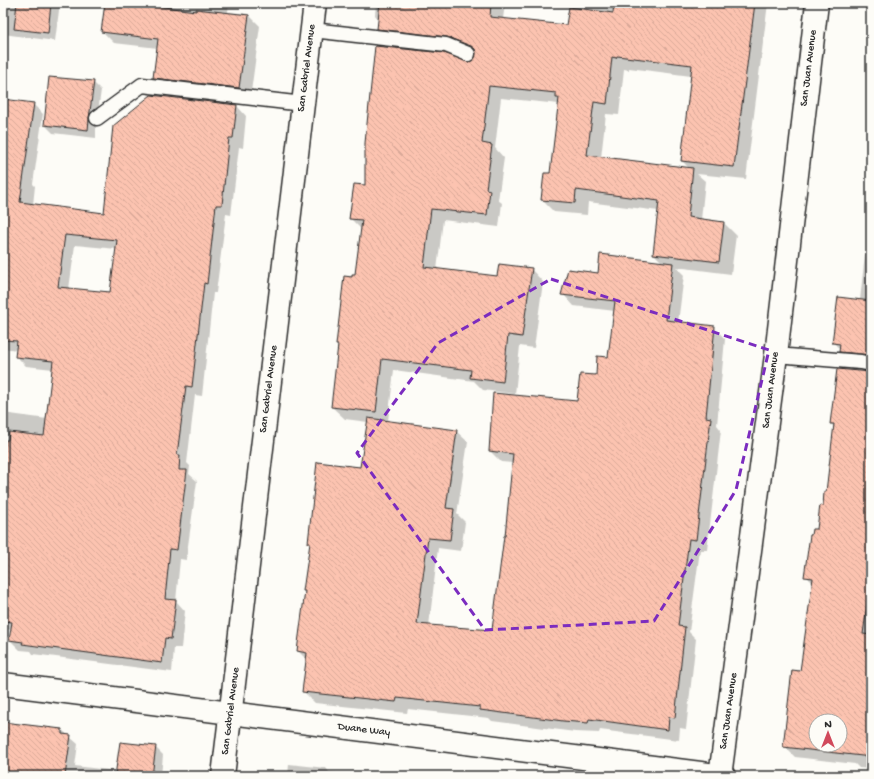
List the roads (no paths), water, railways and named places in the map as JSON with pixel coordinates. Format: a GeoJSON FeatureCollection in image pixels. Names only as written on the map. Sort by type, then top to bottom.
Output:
{"type":"FeatureCollection","features":[{"type":"Feature","properties":{"kind":"street","name":"San Gabriel Avenue"},"geometry":{"type":"LineString","coordinates":[[223,776],[315,3]]}},
{"type":"Feature","properties":{"kind":"street","name":"San Juan Avenue"},"geometry":{"type":"LineString","coordinates":[[720,776],[776,355],[817,3]]}},
{"type":"Feature","properties":{"kind":"street","name":"Duane Way"},"geometry":{"type":"LineString","coordinates":[[3,684],[724,776]]}},
{"type":"Feature","properties":{"kind":"lane"},"geometry":{"type":"LineString","coordinates":[[312,30],[446,45],[468,54]]}},
{"type":"Feature","properties":{"kind":"lane"},"geometry":{"type":"LineString","coordinates":[[97,118],[142,85],[303,104]]}},
{"type":"Feature","properties":{"kind":"lane"},"geometry":{"type":"LineString","coordinates":[[776,355],[871,364]]}}]}
